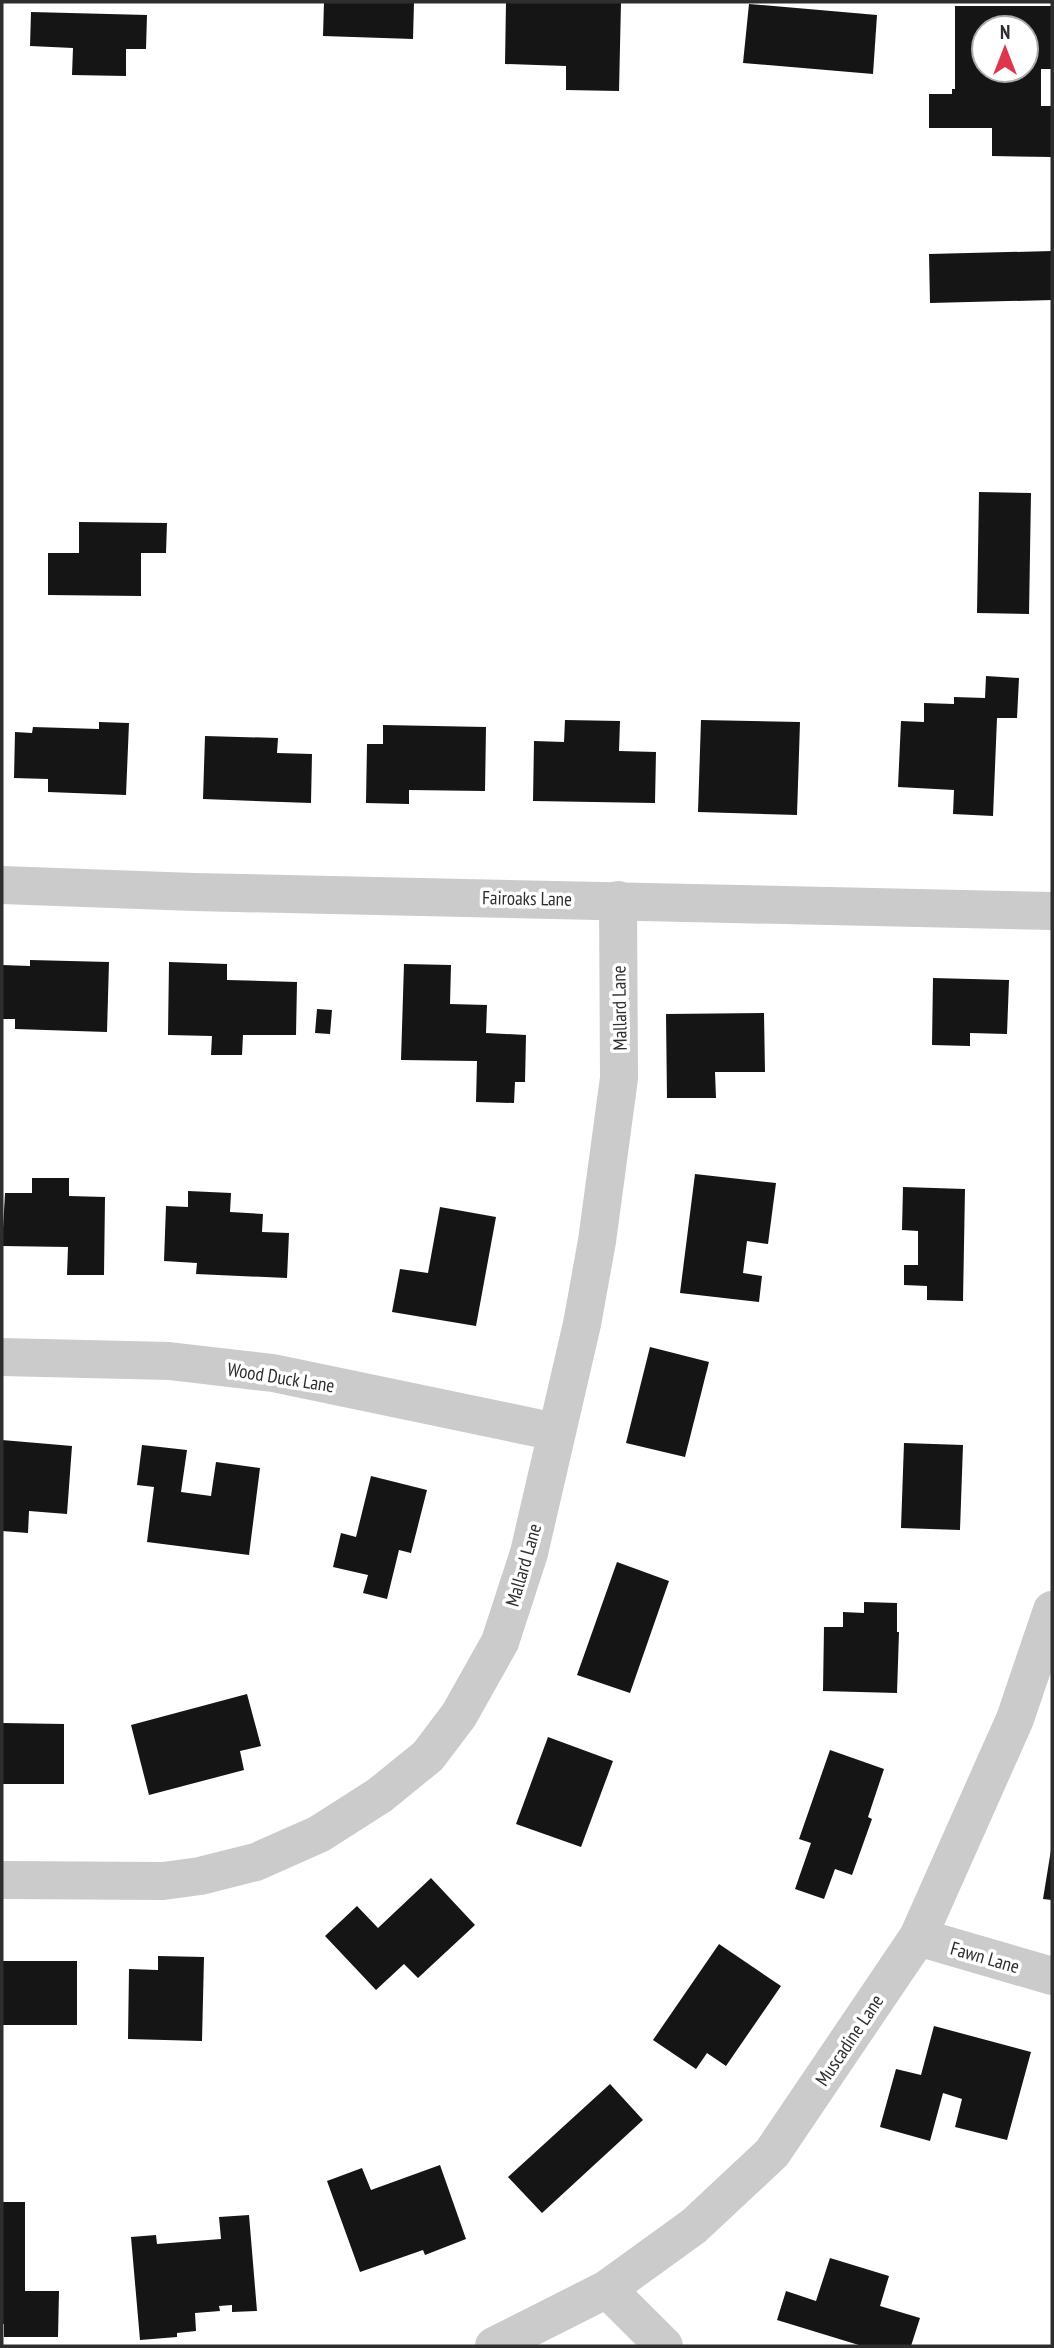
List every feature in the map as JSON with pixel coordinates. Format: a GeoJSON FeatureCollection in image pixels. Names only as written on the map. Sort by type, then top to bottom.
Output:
{"type":"FeatureCollection","features":[{"type":"Feature","properties":{"kind":"street","name":"Fairoaks Lane"},"geometry":{"type":"LineString","coordinates":[[2,885],[194,892],[1052,911]]}},
{"type":"Feature","properties":{"kind":"street","name":"Mallard Lane"},"geometry":{"type":"LineString","coordinates":[[2,1880],[150,1881],[200,1877],[256,1861],[319,1834],[380,1795],[428,1756],[459,1715],[499,1642],[529,1553],[582,1324],[597,1241],[620,1078],[618,900]]}},
{"type":"Feature","properties":{"kind":"street","name":"Wood Duck Lane"},"geometry":{"type":"LineString","coordinates":[[2,1357],[169,1361],[273,1373],[556,1432]]}},
{"type":"Feature","properties":{"kind":"street","name":"Muscadine Lane"},"geometry":{"type":"LineString","coordinates":[[494,2346],[607,2289],[694,2226],[772,2154],[918,1937],[1015,1719],[1052,1610]]}},
{"type":"Feature","properties":{"kind":"street","name":"Fawn Lane"},"geometry":{"type":"LineString","coordinates":[[918,1937],[1052,1976]]}},
{"type":"Feature","properties":{"kind":"street"},"geometry":{"type":"LineString","coordinates":[[607,2289],[664,2346]]}},
{"type":"Feature","properties":{"kind":"building"},"geometry":{"type":"Polygon","coordinates":[[[324,2],[414,2],[413,39],[323,36],[324,2]]]}},
{"type":"Feature","properties":{"kind":"building"},"geometry":{"type":"Polygon","coordinates":[[[506,2],[621,2],[619,91],[566,90],[566,66],[505,64],[506,2]]]}},
{"type":"Feature","properties":{"kind":"building"},"geometry":{"type":"Polygon","coordinates":[[[749,4],[877,15],[873,74],[743,63],[749,4]]]}},
{"type":"Feature","properties":{"kind":"building"},"geometry":{"type":"Polygon","coordinates":[[[955,6],[1052,6],[1052,69],[1041,69],[1041,106],[1052,106],[1052,157],[992,156],[992,128],[929,128],[929,94],[952,94],[952,89],[955,89],[955,6]]]}},
{"type":"Feature","properties":{"kind":"building"},"geometry":{"type":"Polygon","coordinates":[[[31,12],[147,15],[146,49],[126,49],[126,76],[72,75],[73,48],[30,46],[31,12]]]}},
{"type":"Feature","properties":{"kind":"building"},"geometry":{"type":"Polygon","coordinates":[[[1052,251],[1052,300],[930,303],[929,254],[1052,251]]]}},
{"type":"Feature","properties":{"kind":"building"},"geometry":{"type":"Polygon","coordinates":[[[979,492],[1031,493],[1029,614],[977,613],[979,492]]]}},
{"type":"Feature","properties":{"kind":"building"},"geometry":{"type":"Polygon","coordinates":[[[79,522],[167,523],[166,553],[141,553],[141,596],[48,595],[48,553],[79,553],[79,522]]]}},
{"type":"Feature","properties":{"kind":"building"},"geometry":{"type":"Polygon","coordinates":[[[986,676],[1019,678],[1017,718],[997,718],[993,816],[953,814],[954,790],[898,787],[901,721],[924,722],[924,703],[954,704],[954,697],[985,698],[986,676]]]}},
{"type":"Feature","properties":{"kind":"building"},"geometry":{"type":"Polygon","coordinates":[[[565,720],[620,721],[619,751],[656,752],[655,803],[533,801],[534,741],[564,742],[565,720]]]}},
{"type":"Feature","properties":{"kind":"building"},"geometry":{"type":"Polygon","coordinates":[[[701,720],[800,722],[797,815],[698,812],[701,720]]]}},
{"type":"Feature","properties":{"kind":"building"},"geometry":{"type":"Polygon","coordinates":[[[99,722],[129,723],[126,795],[48,792],[48,779],[14,778],[15,732],[32,733],[33,727],[99,729],[99,722]]]}},
{"type":"Feature","properties":{"kind":"building"},"geometry":{"type":"Polygon","coordinates":[[[383,725],[486,727],[485,791],[409,790],[409,804],[366,803],[367,744],[383,744],[383,725]]]}},
{"type":"Feature","properties":{"kind":"building"},"geometry":{"type":"Polygon","coordinates":[[[205,736],[278,738],[277,753],[312,754],[311,803],[203,799],[205,736]]]}},
{"type":"Feature","properties":{"kind":"building"},"geometry":{"type":"Polygon","coordinates":[[[30,960],[109,962],[107,1032],[15,1029],[15,1019],[2,1019],[2,965],[30,966],[30,960]]]}},
{"type":"Feature","properties":{"kind":"building"},"geometry":{"type":"Polygon","coordinates":[[[169,962],[227,964],[227,980],[297,982],[296,1035],[243,1035],[242,1055],[211,1055],[212,1036],[168,1035],[169,962]]]}},
{"type":"Feature","properties":{"kind":"building"},"geometry":{"type":"Polygon","coordinates":[[[404,964],[451,965],[450,1004],[487,1005],[486,1033],[526,1035],[525,1082],[515,1082],[514,1103],[476,1102],[477,1061],[401,1060],[404,964]]]}},
{"type":"Feature","properties":{"kind":"building"},"geometry":{"type":"Polygon","coordinates":[[[933,978],[1009,980],[1007,1034],[970,1033],[970,1046],[932,1045],[933,978]]]}},
{"type":"Feature","properties":{"kind":"building"},"geometry":{"type":"Polygon","coordinates":[[[317,1009],[332,1010],[330,1034],[315,1033],[317,1009]]]}},
{"type":"Feature","properties":{"kind":"building"},"geometry":{"type":"Polygon","coordinates":[[[764,1013],[765,1072],[715,1072],[716,1098],[667,1098],[666,1014],[764,1013]]]}},
{"type":"Feature","properties":{"kind":"building"},"geometry":{"type":"Polygon","coordinates":[[[695,1174],[776,1183],[768,1244],[747,1241],[743,1273],[762,1276],[759,1302],[680,1293],[695,1174]]]}},
{"type":"Feature","properties":{"kind":"building"},"geometry":{"type":"Polygon","coordinates":[[[32,1178],[69,1178],[69,1196],[105,1197],[104,1275],[67,1275],[68,1247],[2,1246],[5,1193],[32,1193],[32,1178]]]}},
{"type":"Feature","properties":{"kind":"building"},"geometry":{"type":"Polygon","coordinates":[[[903,1187],[965,1189],[963,1301],[927,1300],[927,1286],[904,1285],[904,1265],[918,1265],[918,1231],[902,1230],[903,1187]]]}},
{"type":"Feature","properties":{"kind":"building"},"geometry":{"type":"Polygon","coordinates":[[[188,1191],[231,1193],[230,1212],[263,1214],[262,1232],[289,1233],[287,1278],[196,1274],[197,1263],[164,1261],[166,1206],[188,1207],[188,1191]]]}},
{"type":"Feature","properties":{"kind":"building"},"geometry":{"type":"Polygon","coordinates":[[[440,1207],[496,1217],[476,1326],[392,1312],[400,1269],[428,1273],[440,1207]]]}},
{"type":"Feature","properties":{"kind":"building"},"geometry":{"type":"Polygon","coordinates":[[[650,1347],[709,1362],[685,1457],[626,1443],[650,1347]]]}},
{"type":"Feature","properties":{"kind":"building"},"geometry":{"type":"Polygon","coordinates":[[[2,1440],[72,1446],[67,1514],[29,1511],[28,1533],[2,1531],[2,1440]]]}},
{"type":"Feature","properties":{"kind":"building"},"geometry":{"type":"Polygon","coordinates":[[[904,1443],[963,1445],[960,1530],[901,1528],[904,1443]]]}},
{"type":"Feature","properties":{"kind":"building"},"geometry":{"type":"Polygon","coordinates":[[[142,1445],[187,1450],[181,1492],[211,1496],[216,1462],[260,1468],[249,1555],[147,1542],[154,1487],[137,1485],[142,1445]]]}},
{"type":"Feature","properties":{"kind":"building"},"geometry":{"type":"Polygon","coordinates":[[[371,1476],[427,1490],[411,1553],[399,1550],[387,1599],[363,1593],[368,1575],[333,1567],[341,1533],[356,1537],[371,1476]]]}},
{"type":"Feature","properties":{"kind":"building"},"geometry":{"type":"Polygon","coordinates":[[[617,1562],[669,1581],[630,1693],[577,1675],[617,1562]]]}},
{"type":"Feature","properties":{"kind":"building"},"geometry":{"type":"Polygon","coordinates":[[[864,1602],[897,1603],[897,1693],[823,1691],[824,1627],[843,1627],[843,1612],[864,1613],[864,1602]]]}},
{"type":"Feature","properties":{"kind":"building"},"geometry":{"type":"Polygon","coordinates":[[[247,1694],[261,1746],[240,1751],[244,1770],[149,1795],[131,1725],[247,1694]]]}},
{"type":"Feature","properties":{"kind":"building"},"geometry":{"type":"Polygon","coordinates":[[[2,1723],[64,1724],[64,1784],[2,1784],[2,1723]]]}},
{"type":"Feature","properties":{"kind":"building"},"geometry":{"type":"Polygon","coordinates":[[[548,1737],[613,1761],[581,1847],[516,1824],[548,1737]]]}},
{"type":"Feature","properties":{"kind":"building"},"geometry":{"type":"Polygon","coordinates":[[[830,1750],[884,1769],[868,1817],[872,1819],[852,1875],[835,1869],[824,1899],[795,1889],[811,1843],[799,1839],[830,1750]]]}},
{"type":"Feature","properties":{"kind":"building"},"geometry":{"type":"Polygon","coordinates":[[[1052,1850],[1052,1900],[1043,1899],[1052,1850]]]}},
{"type":"Feature","properties":{"kind":"building"},"geometry":{"type":"Polygon","coordinates":[[[431,1878],[475,1925],[418,1978],[404,1964],[376,1990],[325,1936],[357,1906],[378,1928],[431,1878]]]}},
{"type":"Feature","properties":{"kind":"building"},"geometry":{"type":"Polygon","coordinates":[[[719,1944],[781,1986],[726,2066],[707,2053],[696,2069],[653,2040],[719,1944]]]}},
{"type":"Feature","properties":{"kind":"building"},"geometry":{"type":"Polygon","coordinates":[[[158,1956],[204,1957],[202,2041],[128,2039],[129,1969],[158,1970],[158,1956]]]}},
{"type":"Feature","properties":{"kind":"building"},"geometry":{"type":"Polygon","coordinates":[[[2,1961],[77,1961],[77,2025],[2,2025],[2,1961]]]}},
{"type":"Feature","properties":{"kind":"building"},"geometry":{"type":"Polygon","coordinates":[[[934,2026],[1031,2052],[1007,2140],[955,2127],[962,2099],[943,2093],[930,2141],[880,2127],[896,2069],[921,2075],[934,2026]]]}},
{"type":"Feature","properties":{"kind":"building"},"geometry":{"type":"Polygon","coordinates":[[[610,2084],[643,2120],[542,2213],[508,2177],[610,2084]]]}},
{"type":"Feature","properties":{"kind":"building"},"geometry":{"type":"Polygon","coordinates":[[[440,2165],[466,2239],[425,2255],[423,2250],[360,2272],[327,2181],[362,2168],[371,2190],[440,2165]]]}},
{"type":"Feature","properties":{"kind":"building"},"geometry":{"type":"Polygon","coordinates":[[[2,2202],[25,2202],[25,2291],[59,2291],[58,2337],[4,2337],[2,2202]]]}},
{"type":"Feature","properties":{"kind":"building"},"geometry":{"type":"Polygon","coordinates":[[[249,2215],[257,2311],[232,2312],[232,2305],[219,2306],[220,2311],[195,2313],[196,2331],[177,2333],[177,2337],[140,2340],[131,2237],[156,2235],[157,2244],[221,2239],[219,2217],[249,2215]]]}},
{"type":"Feature","properties":{"kind":"building"},"geometry":{"type":"Polygon","coordinates":[[[830,2258],[889,2276],[880,2306],[920,2318],[911,2346],[862,2346],[777,2320],[786,2291],[816,2301],[830,2258]]]}}]}
